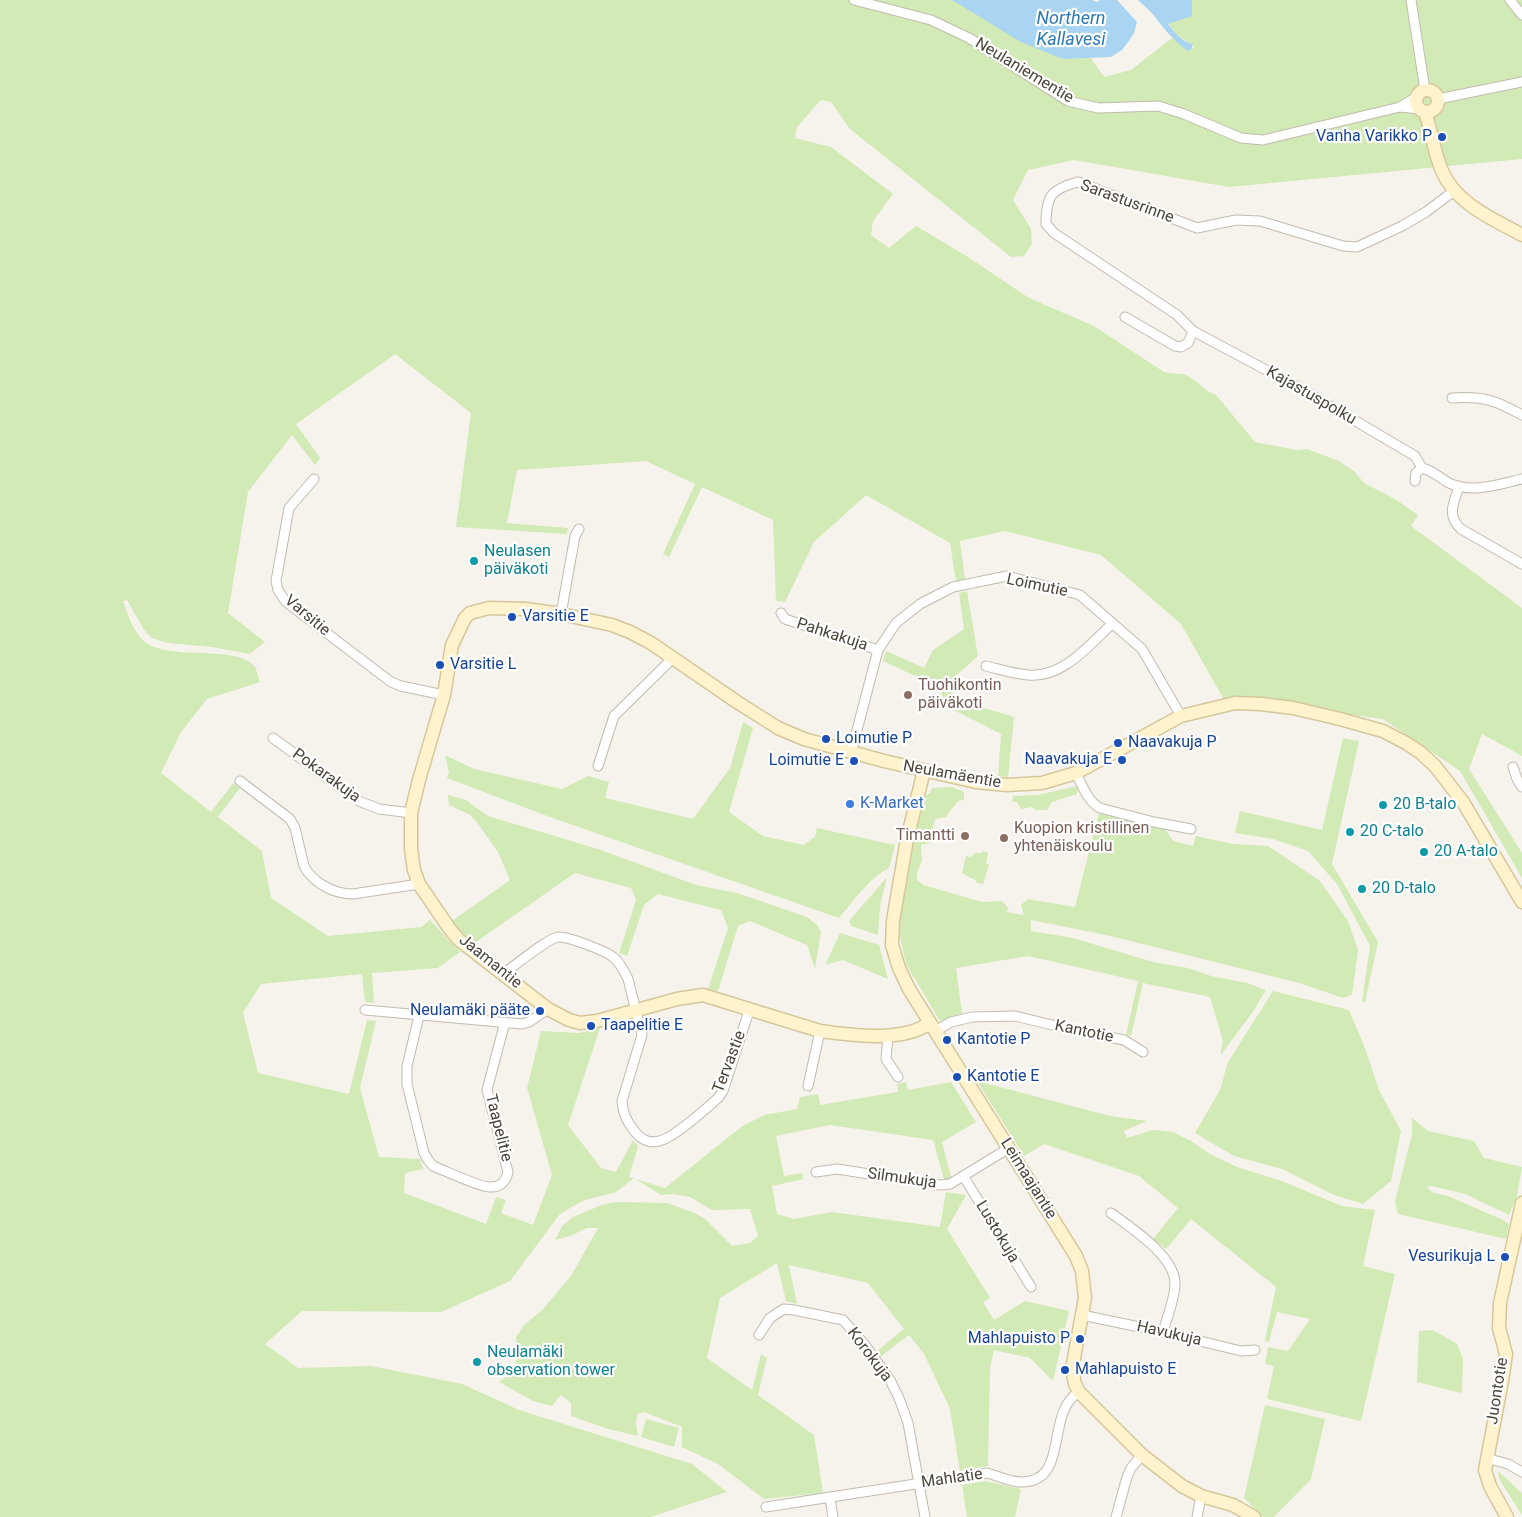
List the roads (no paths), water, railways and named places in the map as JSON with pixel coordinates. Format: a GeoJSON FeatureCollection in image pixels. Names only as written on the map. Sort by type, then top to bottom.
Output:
{"type":"FeatureCollection","features":[{"type":"Feature","properties":{"kind":"street","name":"Neulaniementie"},"geometry":{"type":"LineString","coordinates":[[854,0],[931,20],[969,38],[1068,101],[1098,108],[1158,106],[1184,114],[1241,138],[1262,140],[1400,107],[1522,82]]}},
{"type":"Feature","properties":{"kind":"street"},"geometry":{"type":"LineString","coordinates":[[1411,0],[1430,126],[1442,171],[1454,191],[1472,207],[1522,235]]}},
{"type":"Feature","properties":{"kind":"street"},"geometry":{"type":"LineString","coordinates":[[1510,0],[1522,15]]}},
{"type":"Feature","properties":{"kind":"street","name":"Sarastusrinne"},"geometry":{"type":"LineString","coordinates":[[1193,331],[1177,315],[1054,233],[1046,224],[1047,207],[1048,200],[1060,186],[1078,182],[1197,228],[1236,220],[1260,222],[1343,246],[1357,247],[1402,226],[1426,212],[1454,191]]}},
{"type":"Feature","properties":{"kind":"street"},"geometry":{"type":"LineString","coordinates":[[1126,317],[1181,348],[1188,344],[1193,331]]}},
{"type":"Feature","properties":{"kind":"street","name":"Kajastuspolku"},"geometry":{"type":"LineString","coordinates":[[1193,331],[1298,387],[1415,456],[1422,468],[1427,469],[1451,484],[1459,486]]}},
{"type":"Feature","properties":{"kind":"street"},"geometry":{"type":"LineString","coordinates":[[1452,398],[1474,397],[1492,400],[1522,415]]}},
{"type":"Feature","properties":{"kind":"street"},"geometry":{"type":"LineString","coordinates":[[1415,481],[1416,474],[1422,468]]}},
{"type":"Feature","properties":{"kind":"street","name":"Varsitie"},"geometry":{"type":"LineString","coordinates":[[314,479],[289,508],[276,581],[278,590],[286,602],[391,682],[444,695]]}},
{"type":"Feature","properties":{"kind":"street"},"geometry":{"type":"LineString","coordinates":[[1522,479],[1492,486],[1470,488],[1459,486],[1452,509],[1454,522],[1461,529],[1522,564]]}},
{"type":"Feature","properties":{"kind":"street"},"geometry":{"type":"LineString","coordinates":[[561,614],[575,536],[579,529]]}},
{"type":"Feature","properties":{"kind":"street","name":"Loimutie"},"geometry":{"type":"LineString","coordinates":[[851,753],[878,650],[896,623],[920,604],[953,587],[1007,576],[1080,595],[1142,649],[1181,716]]}},
{"type":"Feature","properties":{"kind":"street","name":"Neulamäentie"},"geometry":{"type":"LineString","coordinates":[[464,618],[470,613],[489,608],[526,609],[612,625],[651,643],[672,659],[778,728],[804,739],[851,753],[976,782],[1007,785],[1042,783],[1076,773],[1181,716],[1235,703],[1293,708],[1340,719],[1383,731],[1421,753],[1435,766],[1463,802],[1522,902]]}},
{"type":"Feature","properties":{"kind":"street","name":"Pahkakuja"},"geometry":{"type":"LineString","coordinates":[[783,616],[878,650]]}},
{"type":"Feature","properties":{"kind":"street","name":"Jaamantie"},"geometry":{"type":"LineString","coordinates":[[464,618],[452,645],[444,695],[411,813],[411,849],[414,870],[419,884],[459,940],[548,1009],[569,1020],[580,1023],[597,1021],[677,999],[703,995],[820,1031],[888,1036],[933,1027]]}},
{"type":"Feature","properties":{"kind":"street"},"geometry":{"type":"LineString","coordinates":[[986,666],[1028,675],[1052,673],[1067,665],[1112,624]]}},
{"type":"Feature","properties":{"kind":"street"},"geometry":{"type":"LineString","coordinates":[[598,766],[614,716],[672,659]]}},
{"type":"Feature","properties":{"kind":"street","name":"Pokarakuja"},"geometry":{"type":"LineString","coordinates":[[274,738],[360,801],[379,809],[411,813]]}},
{"type":"Feature","properties":{"kind":"street"},"geometry":{"type":"LineString","coordinates":[[1513,767],[1522,787]]}},
{"type":"Feature","properties":{"kind":"street","name":"Leimaajantie"},"geometry":{"type":"LineString","coordinates":[[924,771],[907,839],[893,921],[892,945],[899,968],[909,989],[1076,1256],[1082,1271],[1085,1298],[1072,1369],[1075,1384],[1079,1392],[1142,1455],[1182,1486],[1201,1496],[1233,1505],[1254,1517]]}},
{"type":"Feature","properties":{"kind":"street"},"geometry":{"type":"LineString","coordinates":[[1076,773],[1095,806],[1154,822],[1191,829]]}},
{"type":"Feature","properties":{"kind":"street"},"geometry":{"type":"LineString","coordinates":[[240,781],[290,819],[295,828],[306,870],[324,887],[344,894],[353,894],[419,884]]}},
{"type":"Feature","properties":{"kind":"street"},"geometry":{"type":"LineString","coordinates":[[504,974],[548,942],[559,937],[566,938],[604,952],[616,959],[628,979],[635,1010]]}},
{"type":"Feature","properties":{"kind":"street","name":"Tervastie"},"geometry":{"type":"LineString","coordinates":[[635,1010],[642,1035],[622,1101],[623,1110],[625,1118],[638,1138],[660,1141],[711,1105],[723,1091],[750,1008]]}},
{"type":"Feature","properties":{"kind":"street"},"geometry":{"type":"LineString","coordinates":[[365,1010],[522,1024],[529,1022],[548,1009]]}},
{"type":"Feature","properties":{"kind":"street","name":"Taapelitie"},"geometry":{"type":"LineString","coordinates":[[419,1016],[407,1066],[407,1084],[424,1153],[433,1166],[490,1187],[502,1184],[507,1180],[508,1172],[487,1090],[505,1022]]}},
{"type":"Feature","properties":{"kind":"street","name":"Kantotie"},"geometry":{"type":"LineString","coordinates":[[933,1027],[972,1017],[1015,1016],[1069,1030],[1124,1040],[1143,1052]]}},
{"type":"Feature","properties":{"kind":"street"},"geometry":{"type":"LineString","coordinates":[[808,1086],[820,1031]]}},
{"type":"Feature","properties":{"kind":"street"},"geometry":{"type":"LineString","coordinates":[[888,1036],[886,1059],[898,1077]]}},
{"type":"Feature","properties":{"kind":"street","name":"Silmukuja"},"geometry":{"type":"LineString","coordinates":[[816,1172],[837,1169],[940,1185],[950,1184],[1009,1148]]}},
{"type":"Feature","properties":{"kind":"street","name":"Lustokuja"},"geometry":{"type":"LineString","coordinates":[[964,1177],[1031,1287]]}},
{"type":"Feature","properties":{"kind":"street","name":"Juontotie"},"geometry":{"type":"LineString","coordinates":[[1507,1517],[1486,1478],[1486,1458],[1506,1354],[1499,1328],[1500,1303],[1522,1204]]}},
{"type":"Feature","properties":{"kind":"street"},"geometry":{"type":"LineString","coordinates":[[1112,1213],[1153,1245],[1171,1269],[1175,1282],[1163,1332]]}},
{"type":"Feature","properties":{"kind":"street","name":"Korokuja"},"geometry":{"type":"LineString","coordinates":[[758,1335],[770,1318],[784,1309],[843,1320],[865,1345],[890,1380],[899,1398],[908,1423],[919,1484]]}},
{"type":"Feature","properties":{"kind":"street","name":"Havukuja"},"geometry":{"type":"LineString","coordinates":[[1082,1315],[1241,1351],[1255,1350]]}},
{"type":"Feature","properties":{"kind":"street","name":"Mahlatie"},"geometry":{"type":"LineString","coordinates":[[766,1506],[830,1498],[987,1473],[1022,1482],[1040,1478],[1049,1469],[1062,1415],[1067,1405],[1079,1392]]}},
{"type":"Feature","properties":{"kind":"street"},"geometry":{"type":"LineString","coordinates":[[1116,1517],[1126,1477],[1142,1455]]}},
{"type":"Feature","properties":{"kind":"street"},"geometry":{"type":"LineString","coordinates":[[1486,1458],[1508,1464],[1522,1472]]}},
{"type":"Feature","properties":{"kind":"street"},"geometry":{"type":"LineString","coordinates":[[919,1484],[925,1517]]}},
{"type":"Feature","properties":{"kind":"street"},"geometry":{"type":"LineString","coordinates":[[1197,1517],[1201,1496]]}},
{"type":"Feature","properties":{"kind":"street"},"geometry":{"type":"LineString","coordinates":[[830,1498],[834,1517]]}},
{"type":"Feature","properties":{"kind":"water","name":"Northern Kallavesi"},"geometry":{"type":"Polygon","coordinates":[[[952,0],[1092,0],[1097,2],[1100,0],[1117,0],[1137,22],[1134,33],[1128,42],[1122,50],[1111,57],[1063,59],[1021,42],[952,0]]]}},
{"type":"Feature","properties":{"kind":"water","name":"Northern Kallavesi"},"geometry":{"type":"Polygon","coordinates":[[[1138,0],[1192,0],[1192,16],[1168,24],[1182,39],[1193,44],[1191,50],[1188,51],[1174,39],[1138,0]]]}},
{"type":"Feature","properties":{"kind":"place","name":"Vanha Varikko P"},"geometry":{"type":"Point","coordinates":[1442,137]}},
{"type":"Feature","properties":{"kind":"place","name":"Neulasen päiväkoti"},"geometry":{"type":"Point","coordinates":[474,561]}},
{"type":"Feature","properties":{"kind":"place","name":"Varsitie E"},"geometry":{"type":"Point","coordinates":[512,617]}},
{"type":"Feature","properties":{"kind":"place","name":"Varsitie L"},"geometry":{"type":"Point","coordinates":[440,665]}},
{"type":"Feature","properties":{"kind":"place","name":"Tuohikontin päiväkoti"},"geometry":{"type":"Point","coordinates":[908,695]}},
{"type":"Feature","properties":{"kind":"place","name":"Loimutie P"},"geometry":{"type":"Point","coordinates":[826,739]}},
{"type":"Feature","properties":{"kind":"place","name":"Naavakuja P"},"geometry":{"type":"Point","coordinates":[1118,743]}},
{"type":"Feature","properties":{"kind":"place","name":"Naavakuja E"},"geometry":{"type":"Point","coordinates":[1122,760]}},
{"type":"Feature","properties":{"kind":"place","name":"Loimutie E"},"geometry":{"type":"Point","coordinates":[854,761]}},
{"type":"Feature","properties":{"kind":"place","name":"K-Market"},"geometry":{"type":"Point","coordinates":[850,804]}},
{"type":"Feature","properties":{"kind":"place","name":"20 B-talo"},"geometry":{"type":"Point","coordinates":[1383,805]}},
{"type":"Feature","properties":{"kind":"place","name":"20 C-talo"},"geometry":{"type":"Point","coordinates":[1350,832]}},
{"type":"Feature","properties":{"kind":"place","name":"Timantti"},"geometry":{"type":"Point","coordinates":[965,836]}},
{"type":"Feature","properties":{"kind":"place","name":"Kuopion kristillinen yhtenäiskoulu"},"geometry":{"type":"Point","coordinates":[1004,838]}},
{"type":"Feature","properties":{"kind":"place","name":"20 A-talo"},"geometry":{"type":"Point","coordinates":[1424,852]}},
{"type":"Feature","properties":{"kind":"place","name":"20 D-talo"},"geometry":{"type":"Point","coordinates":[1362,889]}},
{"type":"Feature","properties":{"kind":"place","name":"Neulamäki pääte"},"geometry":{"type":"Point","coordinates":[540,1011]}},
{"type":"Feature","properties":{"kind":"place","name":"Taapelitie E"},"geometry":{"type":"Point","coordinates":[591,1026]}},
{"type":"Feature","properties":{"kind":"place","name":"Kantotie P"},"geometry":{"type":"Point","coordinates":[947,1040]}},
{"type":"Feature","properties":{"kind":"place","name":"Kantotie E"},"geometry":{"type":"Point","coordinates":[957,1077]}},
{"type":"Feature","properties":{"kind":"place","name":"Vesurikuja L"},"geometry":{"type":"Point","coordinates":[1505,1257]}},
{"type":"Feature","properties":{"kind":"place","name":"Mahlapuisto P"},"geometry":{"type":"Point","coordinates":[1080,1339]}},
{"type":"Feature","properties":{"kind":"place","name":"Neulamäki observation tower"},"geometry":{"type":"Point","coordinates":[477,1362]}},
{"type":"Feature","properties":{"kind":"place","name":"Mahlapuisto E"},"geometry":{"type":"Point","coordinates":[1065,1370]}}]}
